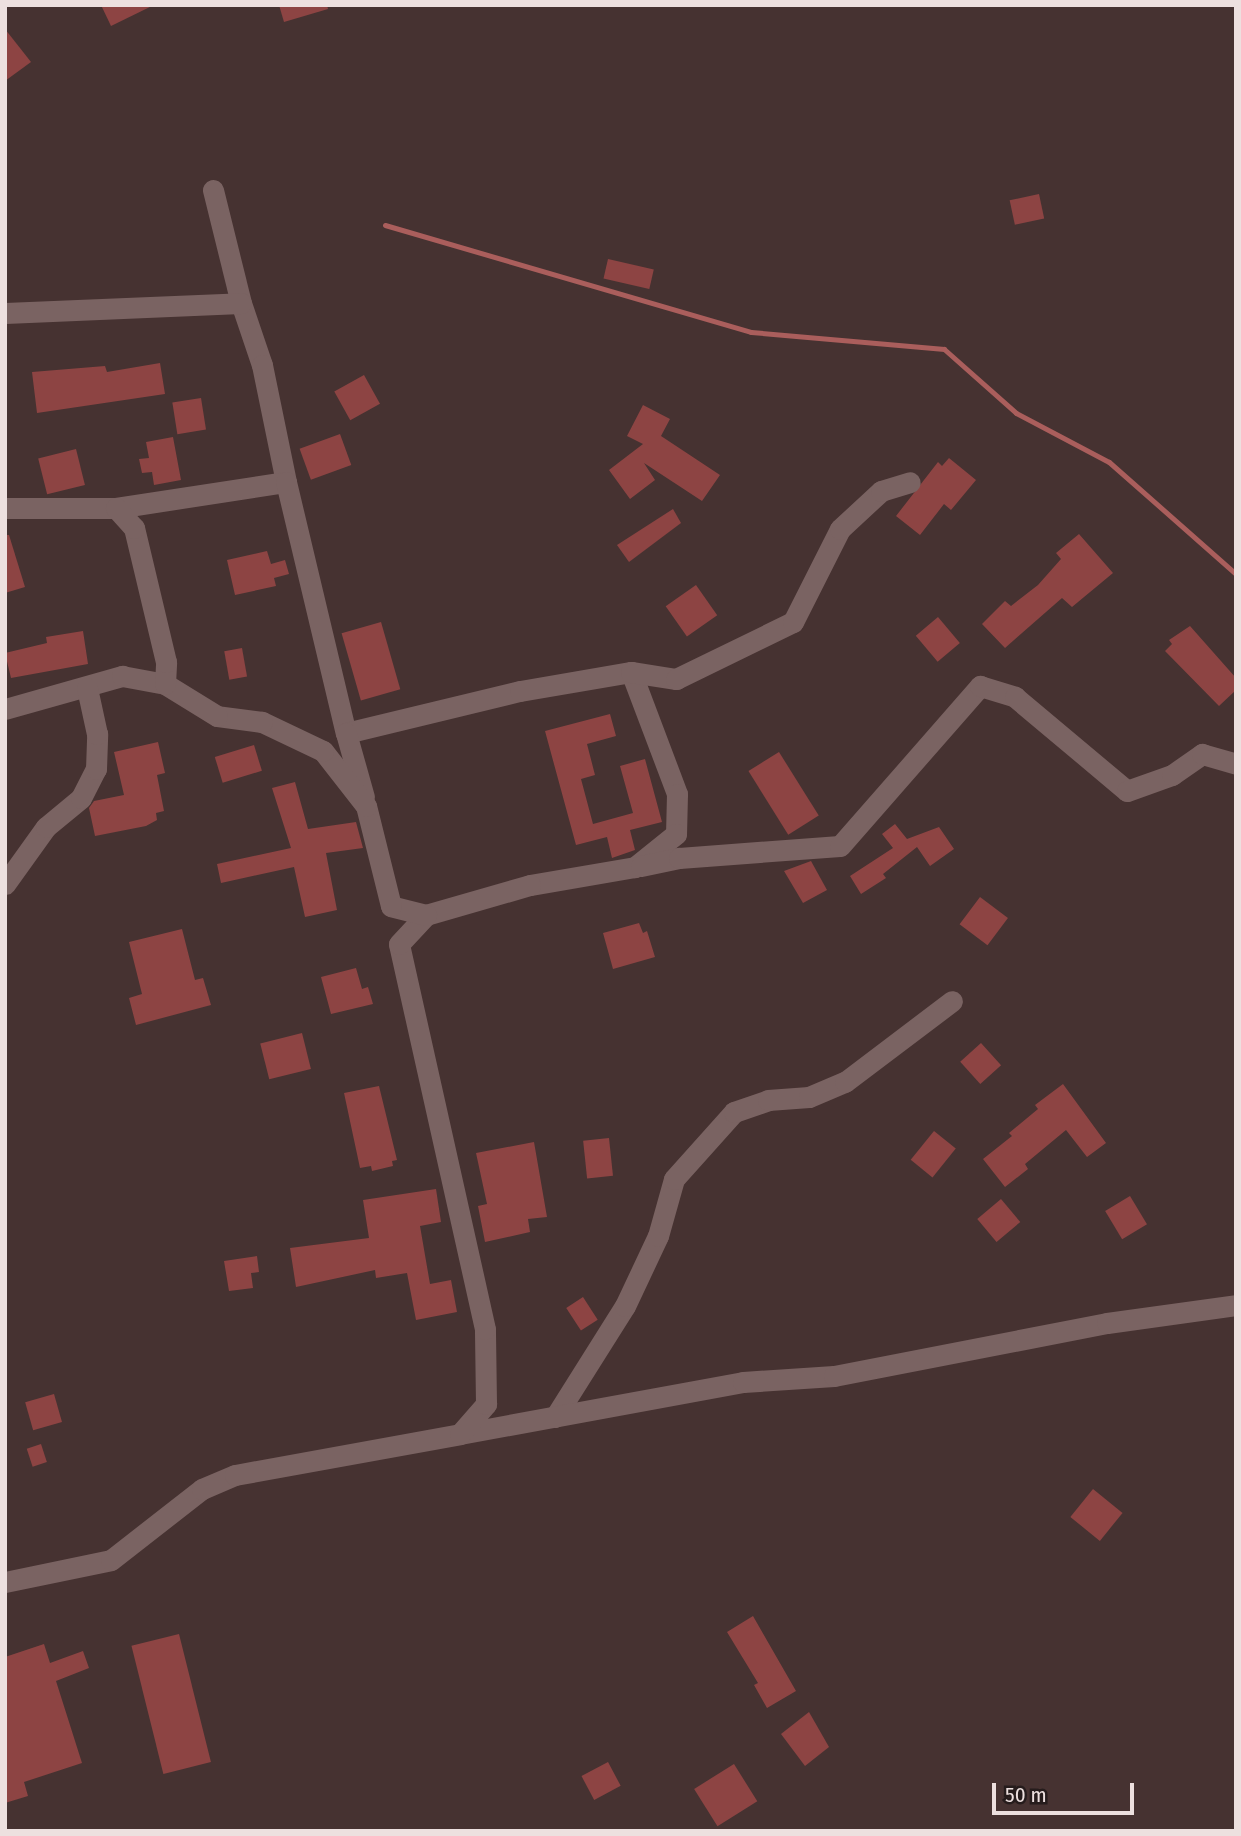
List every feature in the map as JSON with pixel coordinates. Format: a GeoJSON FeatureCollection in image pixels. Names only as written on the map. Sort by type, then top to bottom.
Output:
{"type":"FeatureCollection","features":[{"type":"Feature","properties":{"kind":"street"},"geometry":{"type":"LineString","coordinates":[[213,190],[240,303],[262,365],[286,482],[391,906],[426,915],[530,885],[679,858],[840,846],[980,686],[1015,697],[1127,791],[1172,775],[1202,754],[1236,764]]}},
{"type":"Feature","properties":{"kind":"street"},"geometry":{"type":"LineString","coordinates":[[5,313],[240,303]]}},
{"type":"Feature","properties":{"kind":"street"},"geometry":{"type":"LineString","coordinates":[[5,508],[117,508],[286,482]]}},
{"type":"Feature","properties":{"kind":"street"},"geometry":{"type":"LineString","coordinates":[[346,733],[520,691],[631,672],[676,679],[793,622],[840,529],[881,491],[911,482]]}},
{"type":"Feature","properties":{"kind":"street"},"geometry":{"type":"LineString","coordinates":[[117,508],[134,527],[166,662],[165,684]]}},
{"type":"Feature","properties":{"kind":"street"},"geometry":{"type":"LineString","coordinates":[[631,672],[677,794],[676,834],[635,867]]}},
{"type":"Feature","properties":{"kind":"street"},"geometry":{"type":"LineString","coordinates":[[5,709],[122,676],[165,684],[217,716],[262,722],[323,751],[366,806]]}},
{"type":"Feature","properties":{"kind":"street"},"geometry":{"type":"LineString","coordinates":[[5,884],[46,827],[81,798],[96,769],[97,734],[87,688]]}},
{"type":"Feature","properties":{"kind":"street"},"geometry":{"type":"LineString","coordinates":[[426,915],[400,944],[485,1329],[486,1404],[460,1434]]}},
{"type":"Feature","properties":{"kind":"street"},"geometry":{"type":"LineString","coordinates":[[555,1418],[625,1306],[658,1236],[674,1179],[734,1112],[768,1100],[809,1097],[845,1082],[951,1001]]}},
{"type":"Feature","properties":{"kind":"street"},"geometry":{"type":"LineString","coordinates":[[5,1582],[111,1560],[202,1489],[235,1475],[743,1382],[834,1376],[1107,1323],[1236,1304]]}},
{"type":"Feature","properties":{"kind":"building"},"geometry":{"type":"Polygon","coordinates":[[[101,5],[154,5],[111,26],[101,5]]]}},
{"type":"Feature","properties":{"kind":"building"},"geometry":{"type":"Polygon","coordinates":[[[279,5],[327,5],[328,9],[284,22],[279,5]]]}},
{"type":"Feature","properties":{"kind":"building"},"geometry":{"type":"Polygon","coordinates":[[[5,29],[31,62],[5,81],[5,29]]]}},
{"type":"Feature","properties":{"kind":"building"},"geometry":{"type":"Polygon","coordinates":[[[1039,194],[1044,218],[1015,225],[1010,200],[1039,194]]]}},
{"type":"Feature","properties":{"kind":"building"},"geometry":{"type":"Polygon","coordinates":[[[608,259],[654,270],[649,289],[604,278],[608,259]]]}},
{"type":"Feature","properties":{"kind":"building"},"geometry":{"type":"Polygon","coordinates":[[[160,363],[165,394],[37,413],[32,372],[105,366],[107,372],[160,363]]]}},
{"type":"Feature","properties":{"kind":"building"},"geometry":{"type":"Polygon","coordinates":[[[364,375],[380,404],[350,420],[334,391],[364,375]]]}},
{"type":"Feature","properties":{"kind":"building"},"geometry":{"type":"Polygon","coordinates":[[[201,398],[206,430],[177,434],[172,403],[201,398]]]}},
{"type":"Feature","properties":{"kind":"building"},"geometry":{"type":"Polygon","coordinates":[[[643,405],[670,419],[661,436],[720,475],[702,501],[644,463],[655,480],[630,499],[609,470],[643,444],[627,436],[643,405]]]}},
{"type":"Feature","properties":{"kind":"building"},"geometry":{"type":"Polygon","coordinates":[[[340,434],[351,465],[311,480],[300,449],[340,434]]]}},
{"type":"Feature","properties":{"kind":"building"},"geometry":{"type":"Polygon","coordinates":[[[173,437],[181,480],[154,485],[152,472],[142,473],[139,459],[149,458],[146,442],[173,437]]]}},
{"type":"Feature","properties":{"kind":"building"},"geometry":{"type":"Polygon","coordinates":[[[76,449],[85,485],[47,494],[38,458],[76,449]]]}},
{"type":"Feature","properties":{"kind":"building"},"geometry":{"type":"Polygon","coordinates":[[[949,458],[976,480],[951,510],[944,504],[920,535],[896,516],[938,462],[942,466],[949,458]]]}},
{"type":"Feature","properties":{"kind":"building"},"geometry":{"type":"Polygon","coordinates":[[[673,509],[681,523],[629,562],[617,545],[673,509]]]}},
{"type":"Feature","properties":{"kind":"building"},"geometry":{"type":"Polygon","coordinates":[[[1079,534],[1113,573],[1072,607],[1062,598],[1005,648],[982,624],[1005,601],[1011,606],[1038,585],[1061,559],[1056,553],[1079,534]]]}},
{"type":"Feature","properties":{"kind":"building"},"geometry":{"type":"Polygon","coordinates":[[[5,535],[9,535],[25,587],[5,593],[5,535]]]}},
{"type":"Feature","properties":{"kind":"building"},"geometry":{"type":"Polygon","coordinates":[[[267,551],[271,564],[285,560],[289,574],[274,578],[276,586],[235,595],[227,560],[267,551]]]}},
{"type":"Feature","properties":{"kind":"building"},"geometry":{"type":"Polygon","coordinates":[[[696,585],[717,615],[687,637],[666,606],[696,585]]]}},
{"type":"Feature","properties":{"kind":"building"},"geometry":{"type":"Polygon","coordinates":[[[938,617],[960,643],[938,662],[916,636],[938,617]]]}},
{"type":"Feature","properties":{"kind":"building"},"geometry":{"type":"Polygon","coordinates":[[[381,622],[400,689],[361,701],[342,633],[381,622]]]}},
{"type":"Feature","properties":{"kind":"building"},"geometry":{"type":"Polygon","coordinates":[[[1190,626],[1236,678],[1236,690],[1219,706],[1165,651],[1172,644],[1169,640],[1190,626]]]}},
{"type":"Feature","properties":{"kind":"building"},"geometry":{"type":"Polygon","coordinates":[[[83,631],[88,664],[11,678],[5,653],[47,643],[46,637],[83,631]]]}},
{"type":"Feature","properties":{"kind":"building"},"geometry":{"type":"Polygon","coordinates":[[[242,648],[247,677],[229,680],[224,651],[242,648]]]}},
{"type":"Feature","properties":{"kind":"building"},"geometry":{"type":"Polygon","coordinates":[[[610,714],[616,736],[587,744],[595,775],[581,779],[593,824],[633,813],[620,766],[645,759],[662,822],[630,830],[635,850],[612,858],[607,837],[576,845],[545,731],[610,714]]]}},
{"type":"Feature","properties":{"kind":"building"},"geometry":{"type":"Polygon","coordinates":[[[158,742],[165,773],[157,775],[164,811],[156,813],[157,820],[146,826],[95,836],[89,808],[94,801],[124,795],[114,752],[158,742]]]}},
{"type":"Feature","properties":{"kind":"building"},"geometry":{"type":"Polygon","coordinates":[[[254,745],[262,771],[223,783],[215,757],[254,745]]]}},
{"type":"Feature","properties":{"kind":"building"},"geometry":{"type":"Polygon","coordinates":[[[779,752],[819,816],[788,835],[748,771],[779,752]]]}},
{"type":"Feature","properties":{"kind":"building"},"geometry":{"type":"Polygon","coordinates":[[[295,782],[308,829],[356,822],[363,848],[326,853],[337,910],[305,917],[294,867],[221,883],[217,864],[291,848],[272,788],[295,782]]]}},
{"type":"Feature","properties":{"kind":"building"},"geometry":{"type":"Polygon","coordinates":[[[895,824],[907,839],[939,827],[954,849],[930,866],[917,847],[883,874],[886,878],[861,894],[850,876],[893,848],[882,834],[895,824]]]}},
{"type":"Feature","properties":{"kind":"building"},"geometry":{"type":"Polygon","coordinates":[[[811,861],[827,890],[803,903],[784,871],[811,861]]]}},
{"type":"Feature","properties":{"kind":"building"},"geometry":{"type":"Polygon","coordinates":[[[980,897],[1008,918],[987,945],[960,924],[980,897]]]}},
{"type":"Feature","properties":{"kind":"building"},"geometry":{"type":"Polygon","coordinates":[[[639,923],[643,933],[647,931],[655,957],[613,969],[603,933],[639,923]]]}},
{"type":"Feature","properties":{"kind":"building"},"geometry":{"type":"Polygon","coordinates":[[[182,929],[195,980],[203,978],[211,1005],[136,1025],[129,998],[142,994],[129,942],[182,929]]]}},
{"type":"Feature","properties":{"kind":"building"},"geometry":{"type":"Polygon","coordinates":[[[356,968],[362,989],[368,987],[373,1004],[331,1014],[321,977],[356,968]]]}},
{"type":"Feature","properties":{"kind":"building"},"geometry":{"type":"Polygon","coordinates":[[[302,1033],[311,1069],[269,1079],[260,1043],[302,1033]]]}},
{"type":"Feature","properties":{"kind":"building"},"geometry":{"type":"Polygon","coordinates":[[[981,1043],[1001,1065],[980,1084],[960,1062],[981,1043]]]}},
{"type":"Feature","properties":{"kind":"building"},"geometry":{"type":"Polygon","coordinates":[[[1063,1084],[1106,1143],[1087,1157],[1066,1130],[1025,1164],[1028,1169],[1005,1187],[983,1159],[1012,1136],[1009,1133],[1038,1109],[1035,1105],[1063,1084]]]}},
{"type":"Feature","properties":{"kind":"building"},"geometry":{"type":"Polygon","coordinates":[[[379,1086],[397,1160],[392,1161],[393,1166],[372,1171],[371,1166],[360,1168],[344,1093],[379,1086]]]}},
{"type":"Feature","properties":{"kind":"building"},"geometry":{"type":"Polygon","coordinates":[[[934,1131],[956,1149],[932,1177],[911,1160],[934,1131]]]}},
{"type":"Feature","properties":{"kind":"building"},"geometry":{"type":"Polygon","coordinates":[[[609,1138],[613,1176],[587,1179],[583,1141],[609,1138]]]}},
{"type":"Feature","properties":{"kind":"building"},"geometry":{"type":"Polygon","coordinates":[[[534,1142],[547,1217],[528,1219],[530,1232],[485,1242],[478,1206],[487,1204],[476,1153],[534,1142]]]}},
{"type":"Feature","properties":{"kind":"building"},"geometry":{"type":"Polygon","coordinates":[[[436,1189],[441,1222],[420,1226],[430,1284],[451,1280],[457,1312],[416,1320],[407,1273],[376,1278],[375,1270],[296,1287],[290,1248],[369,1238],[363,1200],[436,1189]]]}},
{"type":"Feature","properties":{"kind":"building"},"geometry":{"type":"Polygon","coordinates":[[[1130,1196],[1147,1224],[1122,1239],[1105,1211],[1130,1196]]]}},
{"type":"Feature","properties":{"kind":"building"},"geometry":{"type":"Polygon","coordinates":[[[1001,1199],[1020,1222],[997,1242],[977,1219],[1001,1199]]]}},
{"type":"Feature","properties":{"kind":"building"},"geometry":{"type":"Polygon","coordinates":[[[257,1256],[259,1272],[251,1273],[253,1288],[229,1291],[224,1261],[257,1256]]]}},
{"type":"Feature","properties":{"kind":"building"},"geometry":{"type":"Polygon","coordinates":[[[583,1297],[598,1320],[581,1331],[566,1308],[583,1297]]]}},
{"type":"Feature","properties":{"kind":"building"},"geometry":{"type":"Polygon","coordinates":[[[54,1394],[62,1422],[33,1430],[25,1402],[54,1394]]]}},
{"type":"Feature","properties":{"kind":"building"},"geometry":{"type":"Polygon","coordinates":[[[41,1444],[47,1462],[33,1467],[27,1449],[41,1444]]]}},
{"type":"Feature","properties":{"kind":"building"},"geometry":{"type":"Polygon","coordinates":[[[1093,1489],[1123,1513],[1100,1541],[1070,1517],[1093,1489]]]}},
{"type":"Feature","properties":{"kind":"building"},"geometry":{"type":"Polygon","coordinates":[[[753,1616],[796,1691],[767,1708],[754,1685],[758,1683],[727,1632],[753,1616]]]}},
{"type":"Feature","properties":{"kind":"building"},"geometry":{"type":"Polygon","coordinates":[[[179,1634],[211,1762],[163,1774],[131,1646],[179,1634]]]}},
{"type":"Feature","properties":{"kind":"building"},"geometry":{"type":"Polygon","coordinates":[[[44,1644],[50,1663],[83,1651],[89,1668],[56,1681],[82,1763],[24,1782],[28,1796],[5,1803],[5,1657],[44,1644]]]}},
{"type":"Feature","properties":{"kind":"building"},"geometry":{"type":"Polygon","coordinates":[[[809,1712],[829,1747],[805,1766],[781,1734],[809,1712]]]}},
{"type":"Feature","properties":{"kind":"building"},"geometry":{"type":"Polygon","coordinates":[[[608,1762],[621,1786],[594,1800],[582,1776],[608,1762]]]}},
{"type":"Feature","properties":{"kind":"building"},"geometry":{"type":"Polygon","coordinates":[[[734,1764],[757,1801],[717,1826],[694,1789],[734,1764]]]}},
{"type":"Feature","properties":{"kind":"waterway"},"geometry":{"type":"LineString","coordinates":[[385,225],[751,332],[944,349],[1016,413],[1109,462],[1236,574]]}}]}
